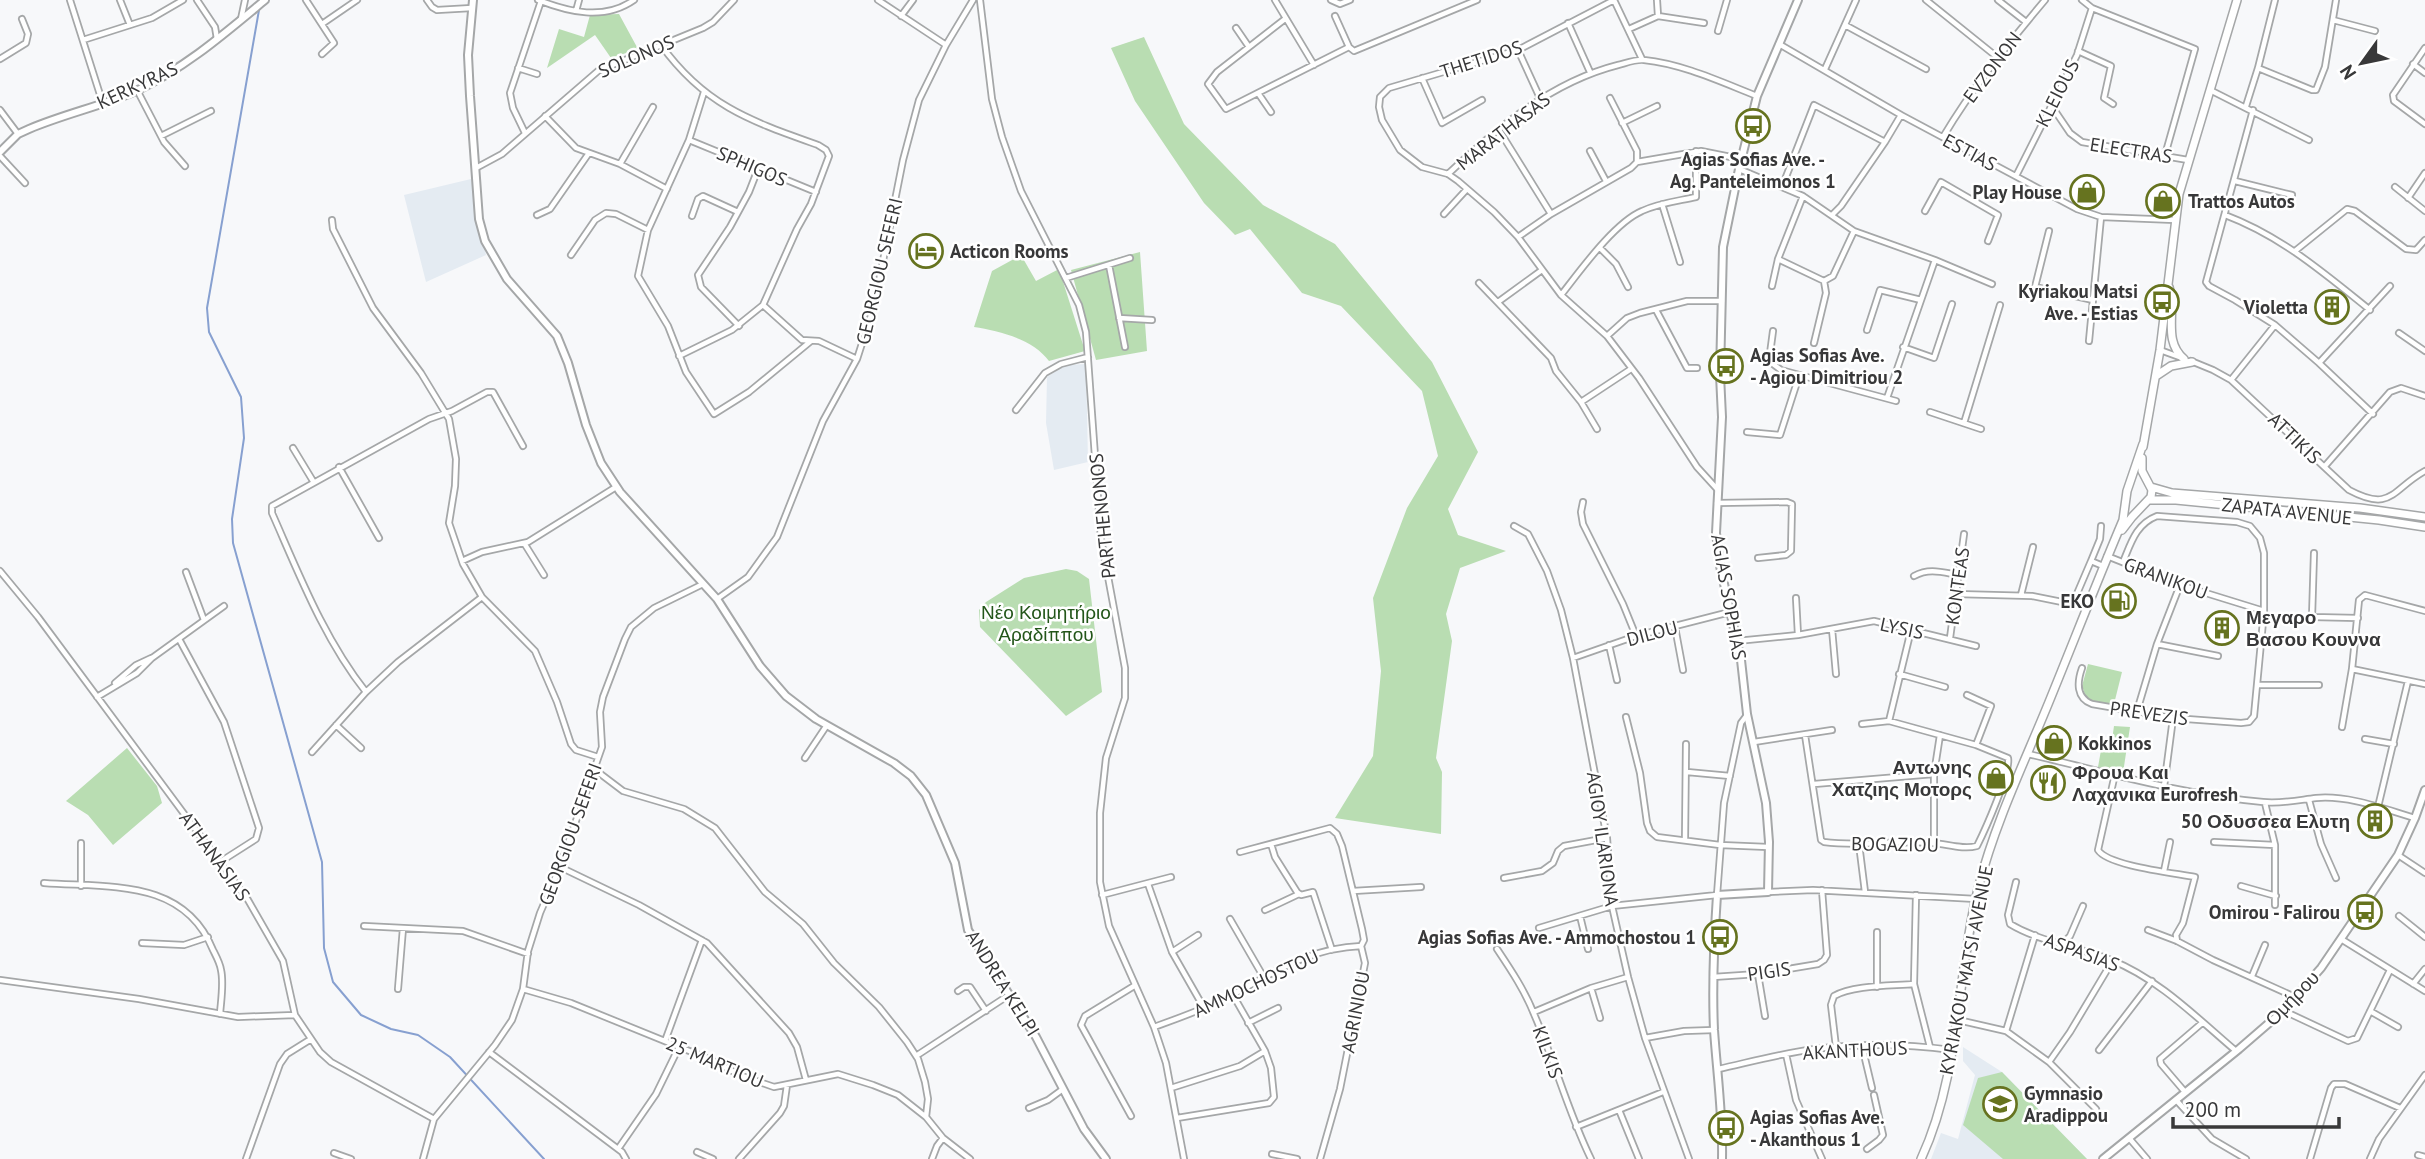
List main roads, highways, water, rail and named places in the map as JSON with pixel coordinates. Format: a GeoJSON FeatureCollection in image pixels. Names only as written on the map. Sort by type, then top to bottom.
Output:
{"type":"FeatureCollection","features":[{"type":"Feature","properties":{"kind":"main road","name":"KYRIAKOU MATSI AVENUE"},"geometry":{"type":"LineString","coordinates":[[1921,1159],[1935,1125],[1952,1051],[1976,900],[1993,838],[2123,520],[2129,485],[2143,444],[2156,376],[2179,194],[2239,0]]}},
{"type":"Feature","properties":{"kind":"main road"},"geometry":{"type":"LineString","coordinates":[[2168,283],[2173,304],[2172,342],[2176,352],[2184,359]]}},
{"type":"Feature","properties":{"kind":"main road"},"geometry":{"type":"LineString","coordinates":[[2156,376],[2171,366],[2192,362]]}},
{"type":"Feature","properties":{"kind":"main road","name":"KYRIAKOU MATSI AVENUE"},"geometry":{"type":"LineString","coordinates":[[2109,553],[2128,522],[2152,494],[2142,468],[2143,444]]}},
{"type":"Feature","properties":{"kind":"main road"},"geometry":{"type":"LineString","coordinates":[[2129,485],[2137,480],[2149,485]]}},
{"type":"Feature","properties":{"kind":"main road","name":"ZAPATA AVENUE"},"geometry":{"type":"LineString","coordinates":[[2149,485],[2172,493],[2360,508],[2425,517]]}},
{"type":"Feature","properties":{"kind":"main road"},"geometry":{"type":"LineString","coordinates":[[2127,497],[2134,504],[2147,503]]}},
{"type":"Feature","properties":{"kind":"main road","name":"ZAPATA AVENUE"},"geometry":{"type":"LineString","coordinates":[[2147,503],[2176,500],[2425,527]]}},
{"type":"Feature","properties":{"kind":"waterway"},"geometry":{"type":"LineString","coordinates":[[259,10],[207,308],[209,332],[241,397],[244,438],[232,519],[233,543],[322,862],[324,948],[333,982],[361,1015],[391,1029],[418,1035],[450,1057],[544,1159]]}},
{"type":"Feature","properties":{"kind":"place","name":"Agias Sofias Ave. - Ag. Panteleimonos 1"},"geometry":{"type":"Point","coordinates":[1753,126]}},
{"type":"Feature","properties":{"kind":"place","name":"Play House"},"geometry":{"type":"Point","coordinates":[2087,192]}},
{"type":"Feature","properties":{"kind":"place","name":"Trattos Autos"},"geometry":{"type":"Point","coordinates":[2163,201]}},
{"type":"Feature","properties":{"kind":"place","name":"Acticon Rooms"},"geometry":{"type":"Point","coordinates":[926,251]}},
{"type":"Feature","properties":{"kind":"place","name":"Kyriakou Matsi Ave. - Estias"},"geometry":{"type":"Point","coordinates":[2162,302]}},
{"type":"Feature","properties":{"kind":"place","name":"Violetta"},"geometry":{"type":"Point","coordinates":[2332,307]}},
{"type":"Feature","properties":{"kind":"place","name":"Agias Sofias Ave. - Agiou Dimitriou 2"},"geometry":{"type":"Point","coordinates":[1726,366]}},
{"type":"Feature","properties":{"kind":"place","name":"EKO"},"geometry":{"type":"Point","coordinates":[2119,601]}},
{"type":"Feature","properties":{"kind":"place","name":"Μεγαρο Βασου Κουννα"},"geometry":{"type":"Point","coordinates":[2222,628]}},
{"type":"Feature","properties":{"kind":"place","name":"Kokkinos"},"geometry":{"type":"Point","coordinates":[2054,743]}},
{"type":"Feature","properties":{"kind":"place","name":"Αντωνης Χατζιης Μοτορς"},"geometry":{"type":"Point","coordinates":[1996,778]}},
{"type":"Feature","properties":{"kind":"place","name":"Φρουα Και Λαχανικα Eurofresh"},"geometry":{"type":"Point","coordinates":[2048,783]}},
{"type":"Feature","properties":{"kind":"place","name":"50 Οδυσσεα Ελυτη"},"geometry":{"type":"Point","coordinates":[2375,821]}},
{"type":"Feature","properties":{"kind":"place","name":"Omirou - Falirou"},"geometry":{"type":"Point","coordinates":[2365,912]}},
{"type":"Feature","properties":{"kind":"place","name":"Agias Sofias Ave. - Ammochostou 1"},"geometry":{"type":"Point","coordinates":[1720,937]}},
{"type":"Feature","properties":{"kind":"place","name":"Gymnasio Aradippou"},"geometry":{"type":"Point","coordinates":[2000,1104]}},
{"type":"Feature","properties":{"kind":"place","name":"Agias Sofias Ave. - Akanthous 1"},"geometry":{"type":"Point","coordinates":[1726,1128]}},
{"type":"Feature","properties":{"kind":"park label","name":"Νέο Κοιμητήριο Αραδίππου"},"geometry":{"type":"Point","coordinates":[1046,623]}}]}
